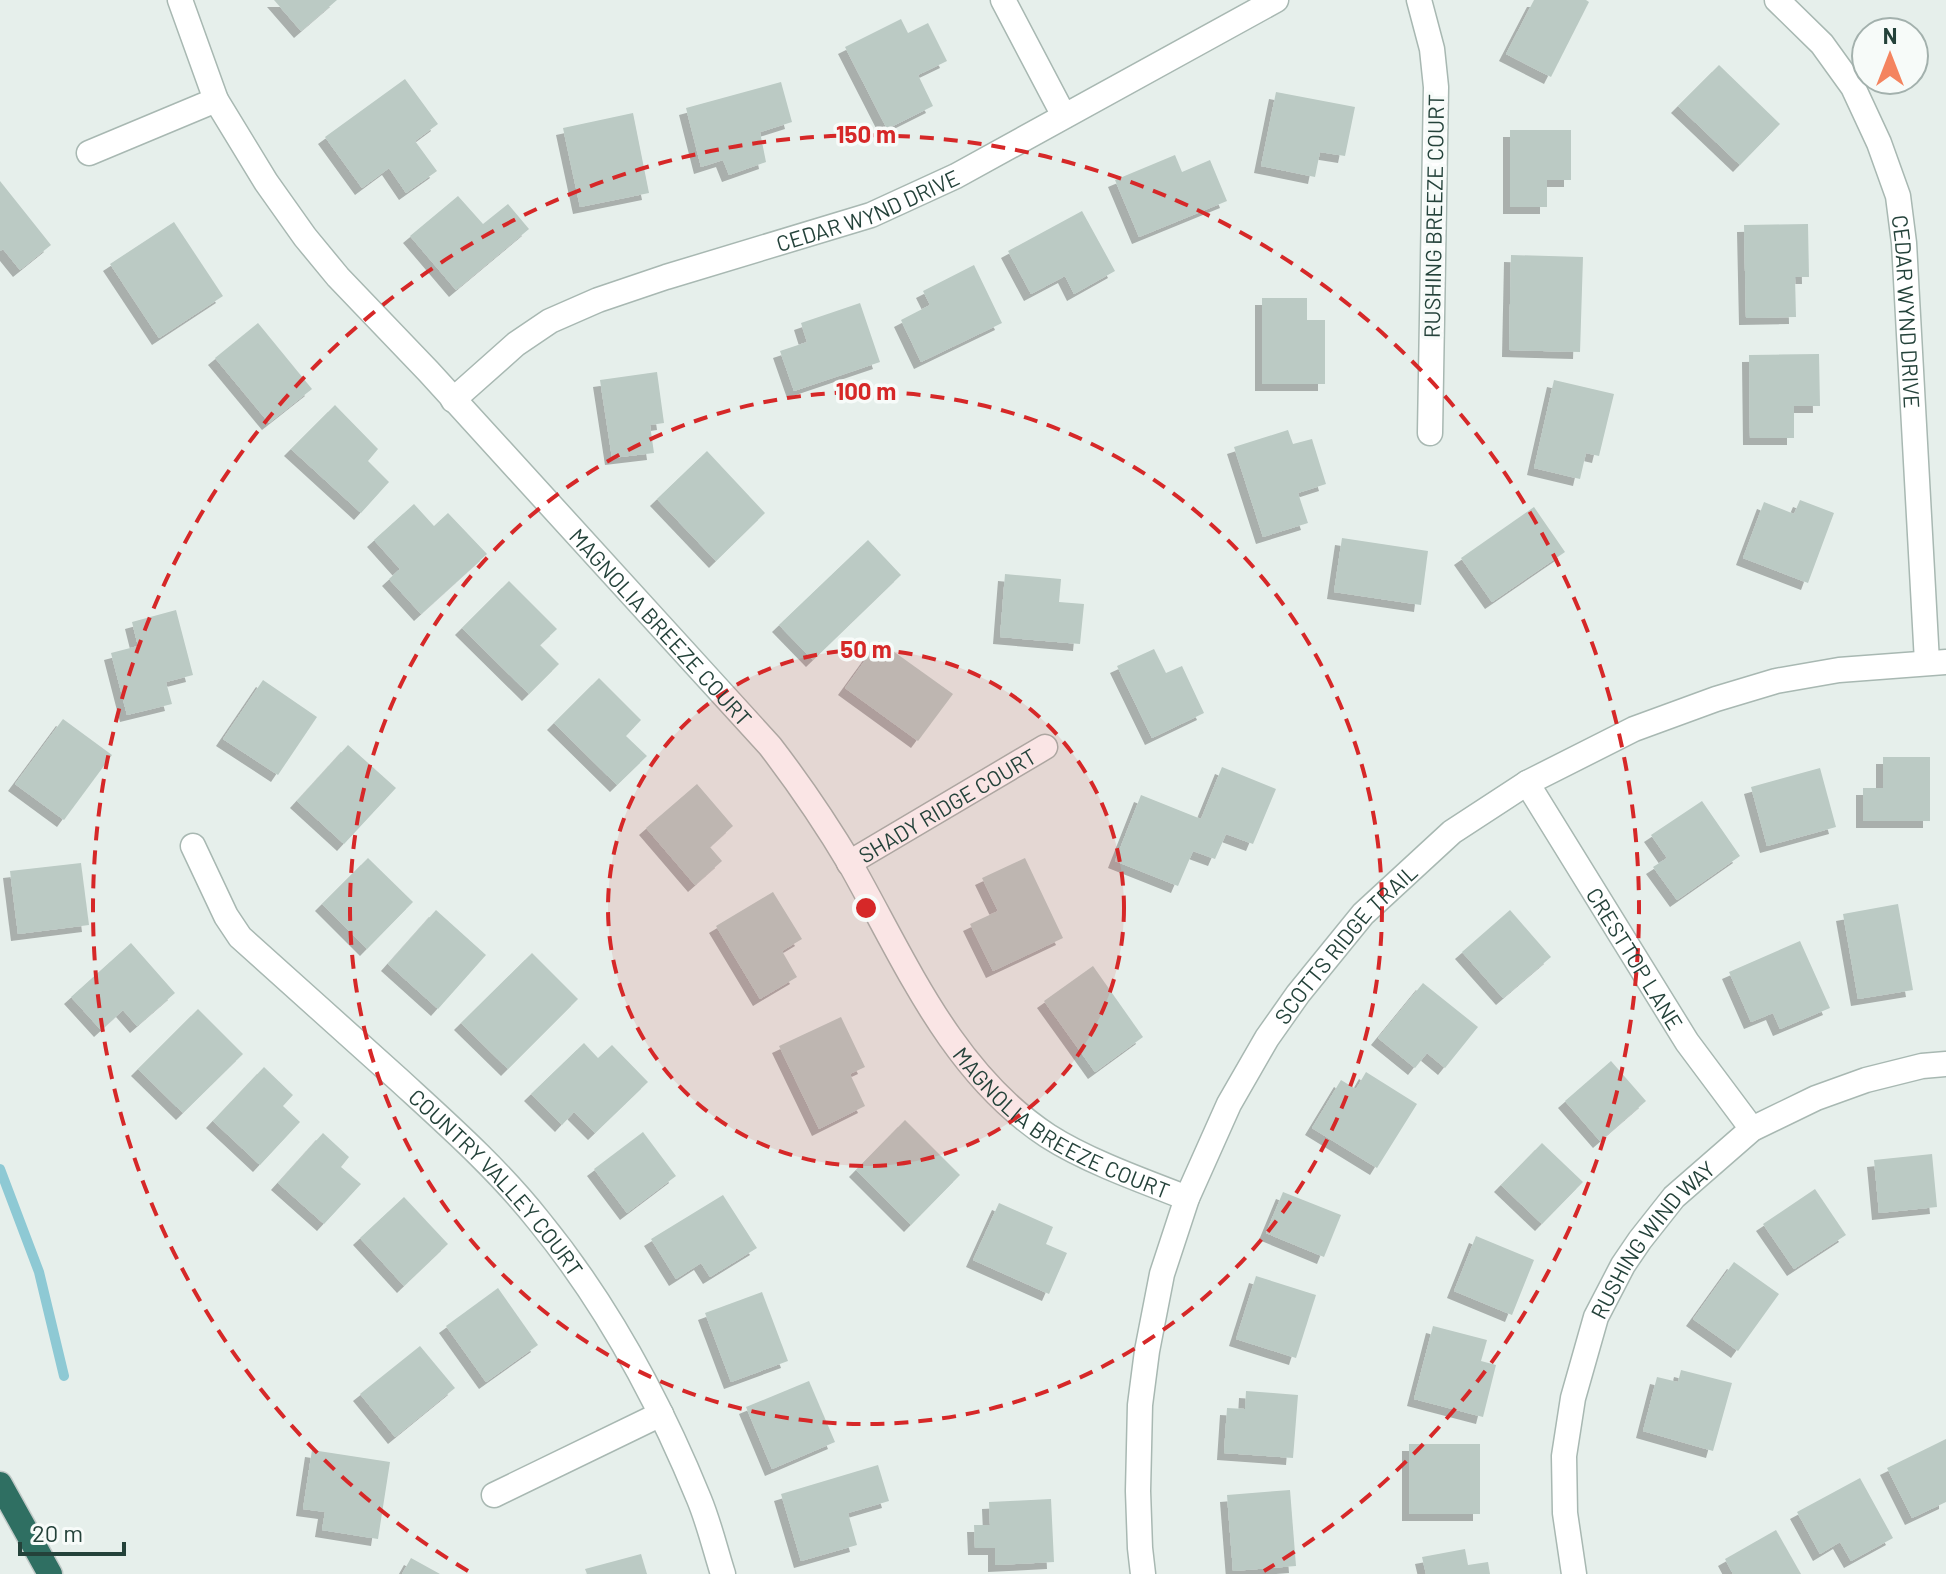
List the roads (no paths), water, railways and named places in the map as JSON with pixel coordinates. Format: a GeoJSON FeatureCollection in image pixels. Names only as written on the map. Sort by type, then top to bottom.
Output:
{"type":"FeatureCollection","features":[{"type":"Feature","properties":{"kind":"highway"},"geometry":{"type":"LineString","coordinates":[[0,1484],[50,1574]]}},
{"type":"Feature","properties":{"kind":"street","name":"MAGNOLIA BREEZE COURT"},"geometry":{"type":"LineString","coordinates":[[180,0],[216,100],[266,182],[305,237],[338,277],[429,372],[770,746],[802,788],[849,863],[961,1054],[992,1090],[1049,1136],[1145,1182],[1187,1198]]}},
{"type":"Feature","properties":{"kind":"street"},"geometry":{"type":"LineString","coordinates":[[1003,0],[1064,116]]}},
{"type":"Feature","properties":{"kind":"street","name":"CEDAR WYND DRIVE"},"geometry":{"type":"LineString","coordinates":[[453,400],[516,344],[550,321],[598,300],[666,277],[871,215],[956,176],[1276,0]]}},
{"type":"Feature","properties":{"kind":"street","name":"RUSHING BREEZE COURT"},"geometry":{"type":"LineString","coordinates":[[1419,0],[1432,49],[1436,87],[1430,433]]}},
{"type":"Feature","properties":{"kind":"street","name":"CEDAR WYND DRIVE"},"geometry":{"type":"LineString","coordinates":[[1777,0],[1822,44],[1853,87],[1879,143],[1898,196],[1936,662]]}},
{"type":"Feature","properties":{"kind":"street"},"geometry":{"type":"LineString","coordinates":[[89,153],[216,100]]}},
{"type":"Feature","properties":{"kind":"street","name":"SCOTTS RIDGE TRAIL"},"geometry":{"type":"LineString","coordinates":[[1143,1574],[1138,1491],[1140,1405],[1162,1274],[1187,1198],[1229,1104],[1267,1038],[1298,994],[1363,914],[1452,832],[1527,783],[1634,729],[1776,681],[1839,670],[1936,662]]}},
{"type":"Feature","properties":{"kind":"street","name":"SHADY RIDGE COURT"},"geometry":{"type":"LineString","coordinates":[[849,863],[1045,747]]}},
{"type":"Feature","properties":{"kind":"street","name":"CRESTTOP LANE"},"geometry":{"type":"LineString","coordinates":[[1527,783],[1687,1042],[1752,1129]]}},
{"type":"Feature","properties":{"kind":"street","name":"COUNTRY VALLEY COURT"},"geometry":{"type":"LineString","coordinates":[[193,846],[226,916],[240,937],[437,1115],[539,1220],[593,1296],[661,1414],[700,1501],[723,1574]]}},
{"type":"Feature","properties":{"kind":"street","name":"RUSHING WIND WAY"},"geometry":{"type":"LineString","coordinates":[[1574,1574],[1565,1513],[1564,1456],[1573,1398],[1596,1317],[1640,1240],[1674,1197],[1752,1129],[1816,1098],[1866,1080],[1922,1066],[1946,1064]]}},
{"type":"Feature","properties":{"kind":"street"},"geometry":{"type":"LineString","coordinates":[[494,1495],[661,1414]]}},
{"type":"Feature","properties":{"kind":"waterway"},"geometry":{"type":"LineString","coordinates":[[0,1169],[39,1272],[64,1376]]}}]}
